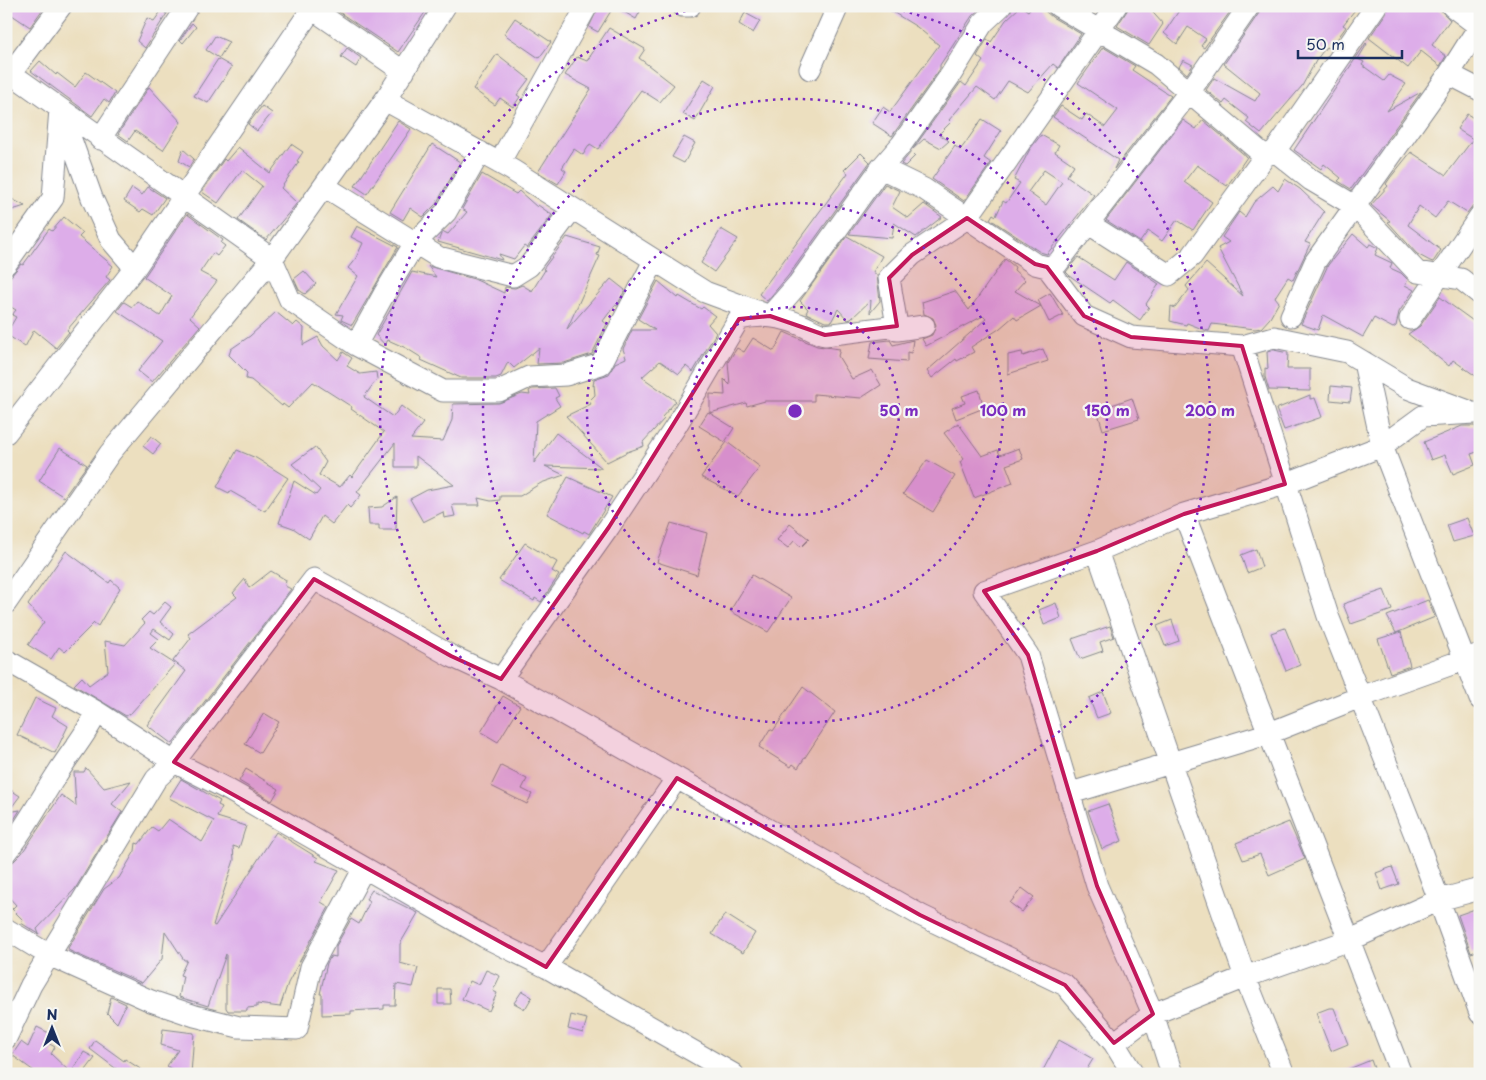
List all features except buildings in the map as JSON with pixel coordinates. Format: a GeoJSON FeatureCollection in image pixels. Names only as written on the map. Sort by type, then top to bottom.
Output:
{"type":"FeatureCollection","features":[{"type":"Feature","properties":{"kind":"street"},"geometry":{"type":"LineString","coordinates":[[61,6],[8,72],[272,259],[290,300],[356,345],[443,391],[499,391],[529,376],[566,375],[601,364],[654,261]]}},
{"type":"Feature","properties":{"kind":"street"},"geometry":{"type":"LineString","coordinates":[[100,139],[188,6]]}},
{"type":"Feature","properties":{"kind":"street"},"geometry":{"type":"LineString","coordinates":[[6,603],[110,452],[272,259],[385,100],[445,6]]}},
{"type":"Feature","properties":{"kind":"street"},"geometry":{"type":"LineString","coordinates":[[499,163],[587,6]]}},
{"type":"Feature","properties":{"kind":"street"},"geometry":{"type":"LineString","coordinates":[[684,6],[690,6]]}},
{"type":"Feature","properties":{"kind":"street"},"geometry":{"type":"LineString","coordinates":[[810,69],[838,6]]}},
{"type":"Feature","properties":{"kind":"street"},"geometry":{"type":"LineString","coordinates":[[501,679],[609,527],[676,426],[740,319],[752,316],[770,316],[798,284],[950,76],[983,23],[1000,6]]}},
{"type":"Feature","properties":{"kind":"street"},"geometry":{"type":"LineString","coordinates":[[1058,6],[1156,64],[1270,153],[1355,206],[1416,272],[1440,274],[1461,279],[1480,294]]}},
{"type":"Feature","properties":{"kind":"street"},"geometry":{"type":"LineString","coordinates":[[924,326],[897,330],[888,278],[912,255],[967,218],[1116,6]]}},
{"type":"Feature","properties":{"kind":"street"},"geometry":{"type":"LineString","coordinates":[[881,168],[924,189],[1035,264],[1047,267],[1057,264],[1190,91],[1248,6]]}},
{"type":"Feature","properties":{"kind":"street"},"geometry":{"type":"LineString","coordinates":[[1089,224],[1169,275],[1192,256],[1270,153],[1376,6]]}},
{"type":"Feature","properties":{"kind":"street"},"geometry":{"type":"LineString","coordinates":[[1291,316],[1315,262],[1449,74],[1479,26],[1452,6]]}},
{"type":"Feature","properties":{"kind":"street"},"geometry":{"type":"LineString","coordinates":[[6,434],[135,268],[185,198],[311,7],[404,72]]}},
{"type":"Feature","properties":{"kind":"street"},"geometry":{"type":"LineString","coordinates":[[1449,74],[1480,90]]}},
{"type":"Feature","properties":{"kind":"street"},"geometry":{"type":"LineString","coordinates":[[385,100],[499,163],[705,292],[770,316],[800,324],[815,333],[825,334],[897,326]]}},
{"type":"Feature","properties":{"kind":"street"},"geometry":{"type":"LineString","coordinates":[[6,264],[53,198],[60,109]]}},
{"type":"Feature","properties":{"kind":"street"},"geometry":{"type":"LineString","coordinates":[[60,109],[92,198],[111,240],[135,268]]}},
{"type":"Feature","properties":{"kind":"street"},"geometry":{"type":"LineString","coordinates":[[356,345],[415,243],[446,212],[480,152]]}},
{"type":"Feature","properties":{"kind":"street"},"geometry":{"type":"LineString","coordinates":[[324,186],[438,257],[513,276],[529,266],[572,209]]}},
{"type":"Feature","properties":{"kind":"street"},"geometry":{"type":"LineString","coordinates":[[1410,319],[1480,216]]}},
{"type":"Feature","properties":{"kind":"street"},"geometry":{"type":"LineString","coordinates":[[1047,267],[1084,316],[1131,337],[1242,346],[1274,338],[1347,352],[1407,388],[1477,413]]}},
{"type":"Feature","properties":{"kind":"street"},"geometry":{"type":"LineString","coordinates":[[1242,346],[1328,616],[1439,900],[1480,1013]]}},
{"type":"Feature","properties":{"kind":"street"},"geometry":{"type":"LineString","coordinates":[[1364,362],[1382,446],[1472,657],[1480,700]]}},
{"type":"Feature","properties":{"kind":"street"},"geometry":{"type":"LineString","coordinates":[[1172,1074],[1153,1014],[1097,886],[1071,793],[1028,655],[984,591],[1097,551],[1184,514],[1286,484],[1382,446],[1422,416],[1477,413]]}},
{"type":"Feature","properties":{"kind":"street"},"geometry":{"type":"LineString","coordinates":[[1184,514],[1267,734],[1298,806],[1401,1074]]}},
{"type":"Feature","properties":{"kind":"street"},"geometry":{"type":"LineString","coordinates":[[1097,551],[1245,977],[1284,1074]]}},
{"type":"Feature","properties":{"kind":"street"},"geometry":{"type":"LineString","coordinates":[[6,1038],[13,1008],[31,985],[156,779],[174,762],[314,579],[451,656],[501,679],[920,915],[1065,985],[1114,1043],[1134,1074]]}},
{"type":"Feature","properties":{"kind":"street"},"geometry":{"type":"LineString","coordinates":[[1071,793],[1267,734],[1360,697],[1472,657]]}},
{"type":"Feature","properties":{"kind":"street"},"geometry":{"type":"LineString","coordinates":[[6,660],[97,712],[174,762],[227,789],[485,937],[546,967],[732,1074]]}},
{"type":"Feature","properties":{"kind":"street"},"geometry":{"type":"LineString","coordinates":[[6,852],[16,840],[58,772],[86,734],[97,712]]}},
{"type":"Feature","properties":{"kind":"street"},"geometry":{"type":"LineString","coordinates":[[546,967],[677,778]]}},
{"type":"Feature","properties":{"kind":"street"},"geometry":{"type":"LineString","coordinates":[[6,929],[49,955],[133,994],[195,1016],[239,1027],[297,1029],[311,967],[364,868]]}},
{"type":"Feature","properties":{"kind":"street"},"geometry":{"type":"LineString","coordinates":[[1114,1043],[1153,1014],[1245,977],[1350,940],[1439,900],[1480,889]]}},
{"type":"Feature","properties":{"kind":"highlighted area"},"geometry":{"type":"Polygon","coordinates":[[[967,218],[1035,264],[1047,267],[1084,316],[1131,337],[1242,346],[1285,484],[1184,514],[1097,551],[984,591],[1028,655],[1097,886],[1153,1014],[1114,1043],[1065,985],[920,915],[677,778],[546,967],[174,762],[314,579],[451,656],[501,679],[609,527],[739,319],[770,316],[825,335],[897,326],[889,278],[912,255],[967,218]]]}}]}
